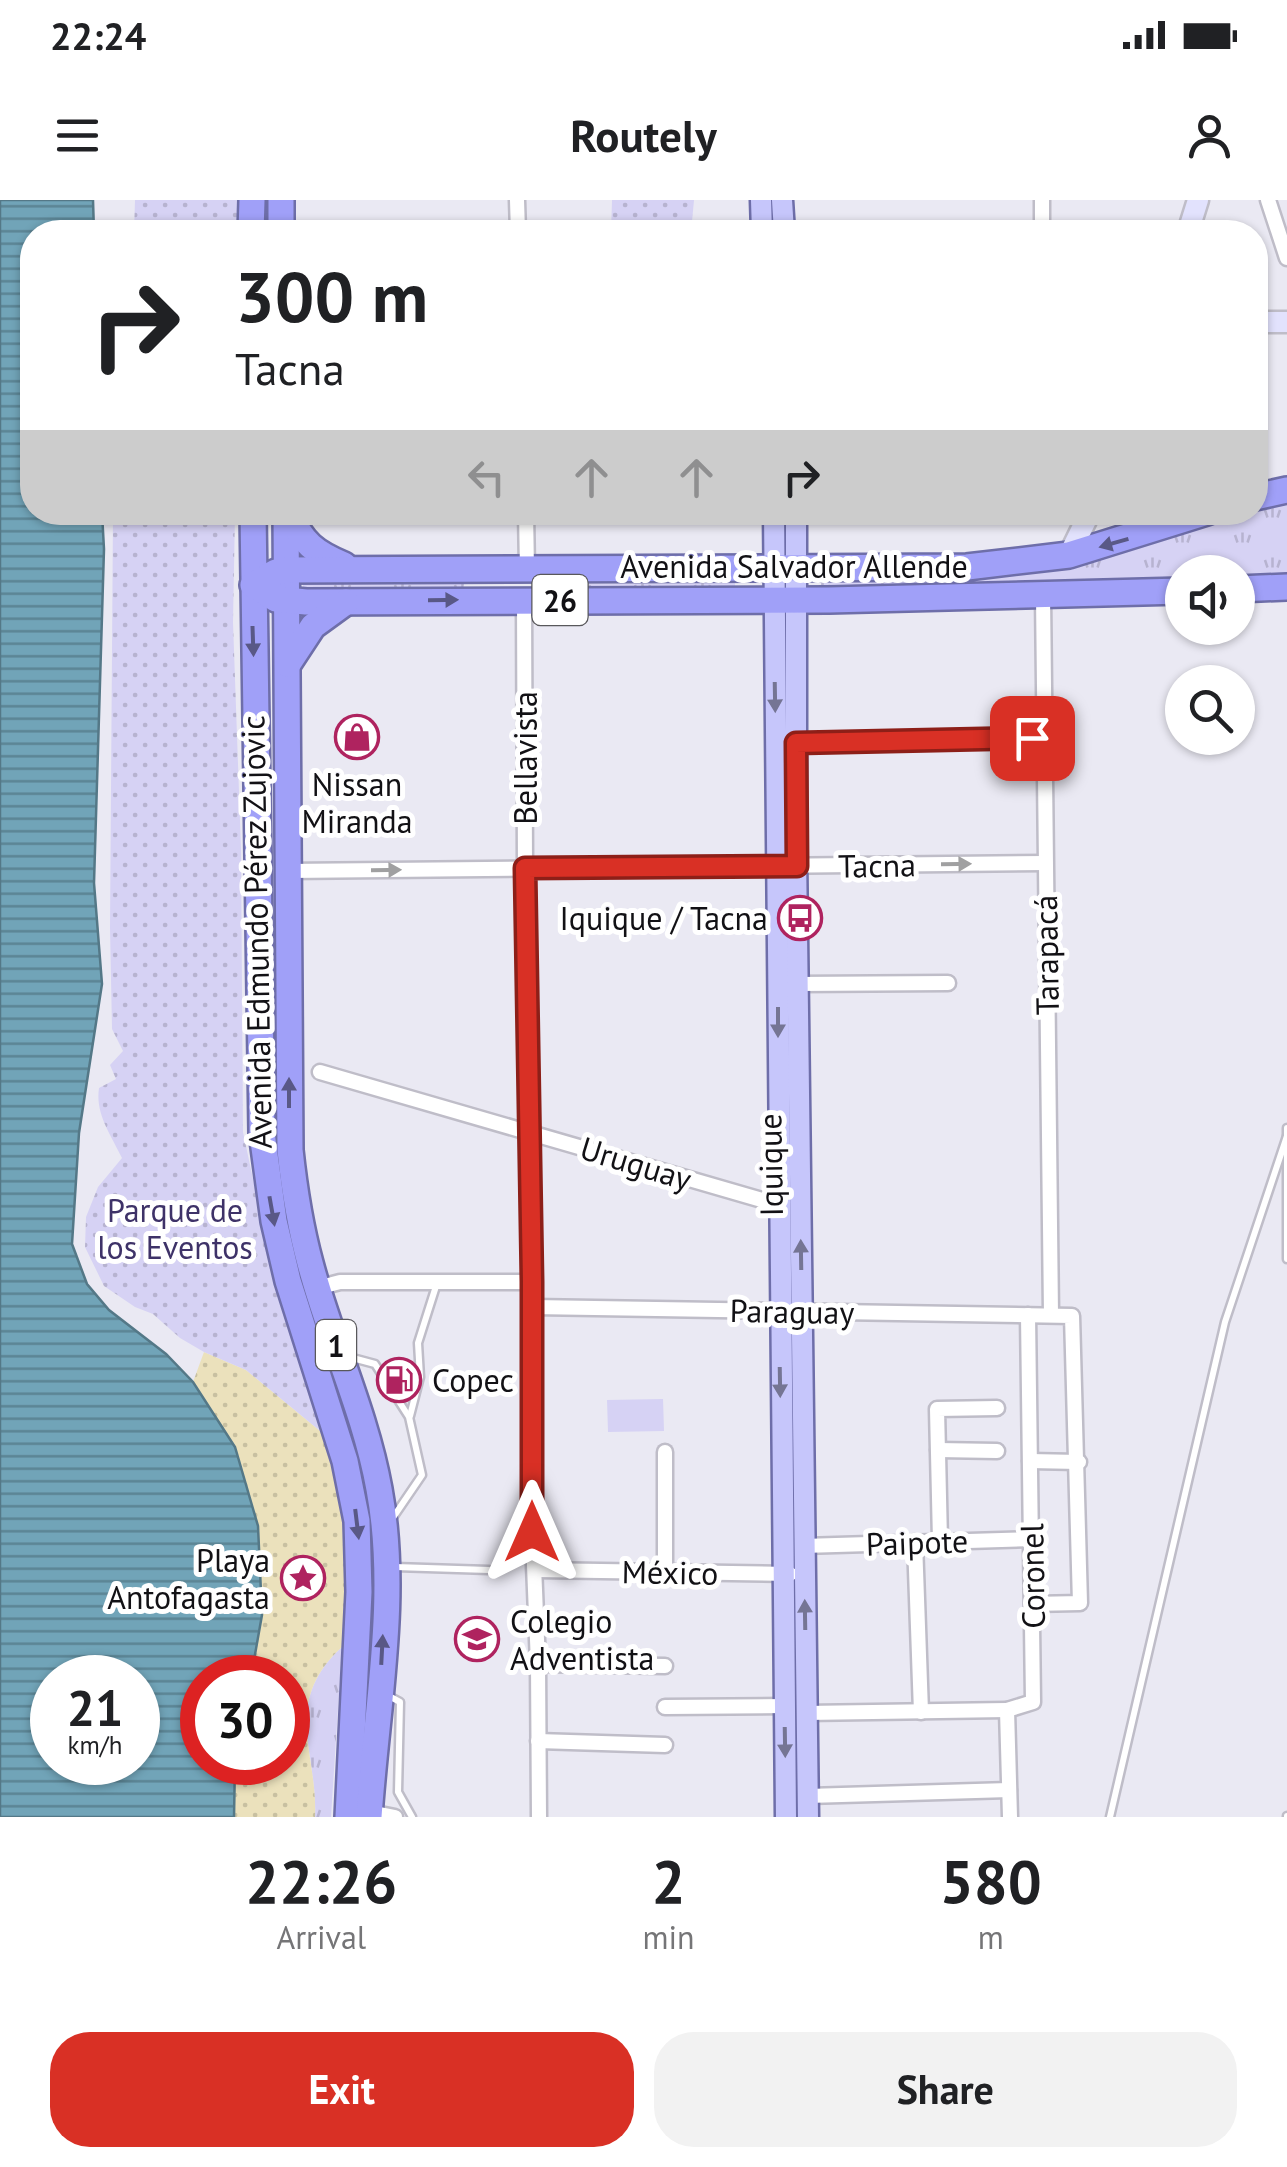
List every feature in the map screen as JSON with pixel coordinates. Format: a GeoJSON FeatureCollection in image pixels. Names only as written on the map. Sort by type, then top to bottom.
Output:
{"type":"FeatureCollection","features":[{"type":"Feature","properties":{"kind":"highway","name":"Avenida Edmundo Pérez Zujovic"},"geometry":{"type":"LineString","coordinates":[[253,525],[262,1133],[284,1266],[345,1461],[357,1521],[371,1816]]}},
{"type":"Feature","properties":{"kind":"highway","name":"Avenida Edmundo Pérez Zujovic"},"geometry":{"type":"LineString","coordinates":[[287,525],[290,1150],[300,1224],[370,1450],[384,1530],[386,1567],[371,1816]]}},
{"type":"Feature","properties":{"kind":"highway"},"geometry":{"type":"LineString","coordinates":[[294,525],[315,553],[369,571]]}},
{"type":"Feature","properties":{"kind":"highway","name":"Avenida Salvador Allende"},"geometry":{"type":"LineString","coordinates":[[287,570],[967,566],[1069,555],[1165,525]]}},
{"type":"Feature","properties":{"kind":"highway"},"geometry":{"type":"LineString","coordinates":[[285,602],[252,585],[287,570]]}},
{"type":"Feature","properties":{"kind":"highway"},"geometry":{"type":"LineString","coordinates":[[1255,588],[1287,587]]}},
{"type":"Feature","properties":{"kind":"highway","name":"Avenida Salvador Allende"},"geometry":{"type":"LineString","coordinates":[[285,602],[785,600],[1165,592]]}},
{"type":"Feature","properties":{"kind":"highway"},"geometry":{"type":"LineString","coordinates":[[286,669],[295,649],[313,626],[346,602]]}},
{"type":"Feature","properties":{"kind":"main road","name":"Iquique"},"geometry":{"type":"LineString","coordinates":[[776,525],[785,570],[787,866],[779,1205],[790,1311],[803,1546],[793,1574],[806,1713],[808,1807]]}},
{"type":"Feature","properties":{"kind":"main road","name":"Iquique"},"geometry":{"type":"LineString","coordinates":[[785,570],[794,525]]}},
{"type":"Feature","properties":{"kind":"main road","name":"Iquique"},"geometry":{"type":"LineString","coordinates":[[785,600],[796,743],[787,866],[798,984],[790,1311],[793,1574],[785,1706],[786,1817]]}},
{"type":"Feature","properties":{"kind":"street"},"geometry":{"type":"LineString","coordinates":[[1268,200],[1287,258]]}},
{"type":"Feature","properties":{"kind":"street"},"geometry":{"type":"LineString","coordinates":[[526,525],[527,570]]}},
{"type":"Feature","properties":{"kind":"street"},"geometry":{"type":"LineString","coordinates":[[1069,555],[1084,525]]}},
{"type":"Feature","properties":{"kind":"street","name":"Tarapacá"},"geometry":{"type":"LineString","coordinates":[[1043,596],[1051,1314]]}},
{"type":"Feature","properties":{"kind":"street","name":"Bellavista"},"geometry":{"type":"LineString","coordinates":[[524,600],[538,1817]]}},
{"type":"Feature","properties":{"kind":"street"},"geometry":{"type":"LineString","coordinates":[[796,743],[1044,738]]}},
{"type":"Feature","properties":{"kind":"street","name":"Tacna"},"geometry":{"type":"LineString","coordinates":[[288,871],[1046,863]]}},
{"type":"Feature","properties":{"kind":"street"},"geometry":{"type":"LineString","coordinates":[[798,984],[948,983]]}},
{"type":"Feature","properties":{"kind":"street","name":"Uruguay"},"geometry":{"type":"LineString","coordinates":[[320,1072],[779,1205]]}},
{"type":"Feature","properties":{"kind":"street"},"geometry":{"type":"LineString","coordinates":[[317,1288],[340,1282],[532,1282]]}},
{"type":"Feature","properties":{"kind":"street","name":"Paraguay"},"geometry":{"type":"LineString","coordinates":[[533,1308],[1051,1314]]}},
{"type":"Feature","properties":{"kind":"street","name":"Coronel"},"geometry":{"type":"LineString","coordinates":[[1007,1710],[1033,1702],[1028,1314]]}},
{"type":"Feature","properties":{"kind":"street"},"geometry":{"type":"LineString","coordinates":[[1032,1604],[1080,1603],[1075,1321],[1070,1315],[1051,1314]]}},
{"type":"Feature","properties":{"kind":"street"},"geometry":{"type":"LineString","coordinates":[[940,1541],[937,1409],[997,1408]]}},
{"type":"Feature","properties":{"kind":"street"},"geometry":{"type":"LineString","coordinates":[[938,1450],[997,1452]]}},
{"type":"Feature","properties":{"kind":"street"},"geometry":{"type":"LineString","coordinates":[[665,1452],[665,1572]]}},
{"type":"Feature","properties":{"kind":"street"},"geometry":{"type":"LineString","coordinates":[[1030,1462],[1079,1462]]}},
{"type":"Feature","properties":{"kind":"street","name":"Paipote"},"geometry":{"type":"LineString","coordinates":[[803,1546],[1032,1539]]}},
{"type":"Feature","properties":{"kind":"street"},"geometry":{"type":"LineString","coordinates":[[915,1542],[920,1712]]}},
{"type":"Feature","properties":{"kind":"street","name":"México"},"geometry":{"type":"LineString","coordinates":[[536,1570],[793,1574]]}},
{"type":"Feature","properties":{"kind":"street"},"geometry":{"type":"LineString","coordinates":[[538,1664],[665,1666]]}},
{"type":"Feature","properties":{"kind":"street"},"geometry":{"type":"LineString","coordinates":[[665,1707],[785,1706]]}},
{"type":"Feature","properties":{"kind":"street"},"geometry":{"type":"LineString","coordinates":[[806,1713],[1007,1710],[1010,1817]]}},
{"type":"Feature","properties":{"kind":"street"},"geometry":{"type":"LineString","coordinates":[[538,1741],[665,1745]]}},
{"type":"Feature","properties":{"kind":"street"},"geometry":{"type":"LineString","coordinates":[[808,1807],[1009,1790]]}},
{"type":"Feature","properties":{"kind":"lane"},"geometry":{"type":"LineString","coordinates":[[1287,1128],[1287,1258]]}},
{"type":"Feature","properties":{"kind":"lane"},"geometry":{"type":"LineString","coordinates":[[1110,1817],[1224,1322],[1286,1136]]}},
{"type":"Feature","properties":{"kind":"lane"},"geometry":{"type":"LineString","coordinates":[[409,1417],[420,1377],[418,1343],[437,1282]]}},
{"type":"Feature","properties":{"kind":"lane"},"geometry":{"type":"LineString","coordinates":[[338,1354],[375,1364],[409,1417],[422,1475],[384,1530]]}},
{"type":"Feature","properties":{"kind":"lane"},"geometry":{"type":"LineString","coordinates":[[386,1567],[488,1570]]}},
{"type":"Feature","properties":{"kind":"lane"},"geometry":{"type":"LineString","coordinates":[[380,1690],[400,1702],[398,1792],[412,1817]]}},
{"type":"Feature","properties":{"kind":"green space"},"geometry":{"type":"Polygon","coordinates":[[[135,200],[239,200],[239,220],[134,220],[135,200]]]}},
{"type":"Feature","properties":{"kind":"green space"},"geometry":{"type":"Polygon","coordinates":[[[612,200],[694,200],[692,220],[611,220],[612,200]]]}},
{"type":"Feature","properties":{"kind":"green space"},"geometry":{"type":"Polygon","coordinates":[[[1287,500],[1287,578],[1255,579],[1255,555],[1165,555],[1165,581],[821,589],[821,580],[1097,559],[1205,525],[1268,525],[1268,505],[1287,500]]]}},
{"type":"Feature","properties":{"kind":"green space","name":"Parque de los Eventos"},"geometry":{"type":"Polygon","coordinates":[[[113,525],[235,525],[233,622],[241,849],[243,1132],[269,1254],[325,1435],[246,1370],[180,1338],[153,1314],[104,1286],[85,1247],[86,1217],[98,1187],[122,1158],[105,1124],[98,1098],[99,1088],[116,1079],[110,1065],[123,1051],[112,1029],[113,525]]]}},
{"type":"Feature","properties":{"kind":"green space"},"geometry":{"type":"Polygon","coordinates":[[[303,580],[464,584],[463,592],[303,596],[303,580]]]}},
{"type":"Feature","properties":{"kind":"green space"},"geometry":{"type":"Polygon","coordinates":[[[735,583],[735,590],[577,591],[576,584],[735,583]]]}},
{"type":"Feature","properties":{"kind":"green space"},"geometry":{"type":"Polygon","coordinates":[[[663,1399],[664,1431],[608,1432],[607,1400],[663,1399]]]}},
{"type":"Feature","properties":{"kind":"green space"},"geometry":{"type":"Polygon","coordinates":[[[342,1647],[331,1817],[315,1817],[310,1696],[323,1668],[342,1647]]]}},
{"type":"Feature","properties":{"kind":"sand","name":"Playa Antofagasta"},"geometry":{"type":"Polygon","coordinates":[[[204,1352],[246,1370],[325,1435],[348,1540],[342,1647],[323,1668],[310,1696],[310,1655],[255,1655],[262,1615],[193,1382],[204,1352]]]}},
{"type":"Feature","properties":{"kind":"sand","name":"Playa Antofagasta"},"geometry":{"type":"Polygon","coordinates":[[[310,1753],[315,1817],[234,1817],[235,1785],[310,1785],[310,1753]]]}},
{"type":"Feature","properties":{"kind":"water"},"geometry":{"type":"Polygon","coordinates":[[[0,200],[93,200],[94,220],[20,220],[20,525],[103,525],[104,549],[94,883],[102,984],[79,1133],[72,1244],[87,1284],[109,1310],[166,1354],[193,1382],[235,1447],[258,1526],[262,1615],[255,1655],[180,1655],[180,1785],[235,1785],[234,1817],[0,1817],[0,200]]]}},
{"type":"Feature","properties":{"kind":"place","name":"Nissan Miranda"},"geometry":{"type":"Point","coordinates":[357,737]}},
{"type":"Feature","properties":{"kind":"place","name":"Iquique / Tacna"},"geometry":{"type":"Point","coordinates":[800,918]}},
{"type":"Feature","properties":{"kind":"place","name":"Copec"},"geometry":{"type":"Point","coordinates":[399,1380]}},
{"type":"Feature","properties":{"kind":"place","name":"Playa Antofagasta"},"geometry":{"type":"Point","coordinates":[303,1578]}},
{"type":"Feature","properties":{"kind":"place","name":"Colegio Adventista"},"geometry":{"type":"Point","coordinates":[477,1639]}},
{"type":"Feature","properties":{"kind":"route"},"geometry":{"type":"LineString","coordinates":[[532,1532],[525,868],[797,866],[796,743],[1032,738]]}}]}
